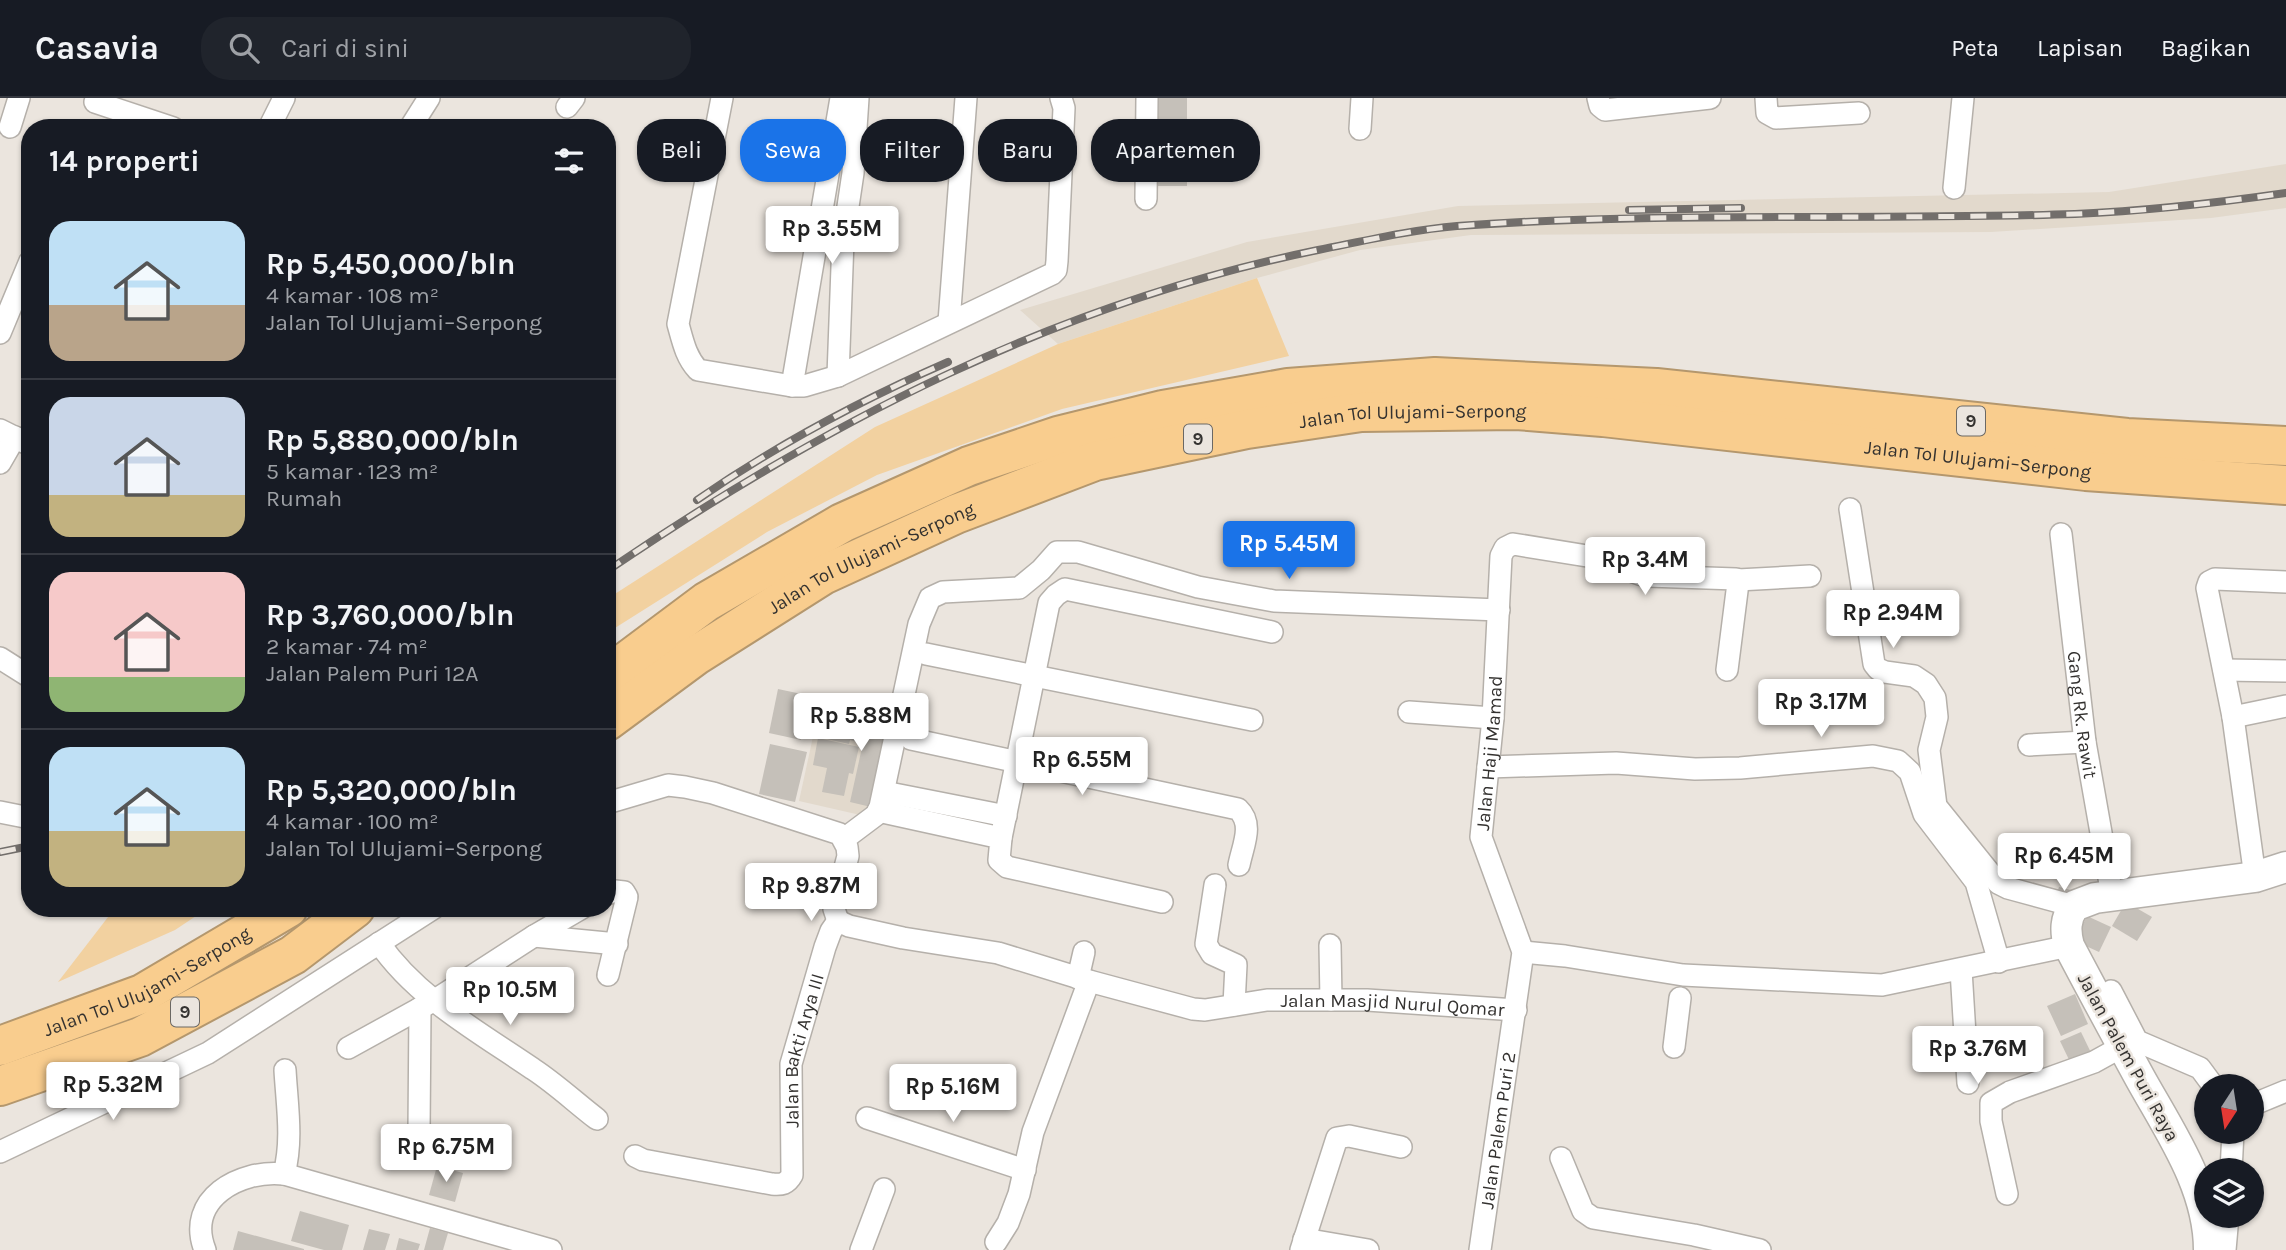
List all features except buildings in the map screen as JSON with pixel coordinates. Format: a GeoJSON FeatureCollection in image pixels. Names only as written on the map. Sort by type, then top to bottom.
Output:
{"type":"FeatureCollection","features":[{"type":"Feature","properties":{"kind":"highway","name":"Jalan Tol Ulujami–Serpong"},"geometry":{"type":"LineString","coordinates":[[616,669],[706,602],[842,523],[969,466],[1058,436],[1150,414],[1288,388],[1436,377],[1656,388],[2127,438],[2286,446]]}},
{"type":"Feature","properties":{"kind":"highway","name":"Jalan Tol Ulujami–Serpong"},"geometry":{"type":"LineString","coordinates":[[616,714],[695,656],[823,575],[956,514],[1095,461],[1247,429],[1361,412],[1516,410],[2086,471],[2286,485]]}},
{"type":"Feature","properties":{"kind":"highway","name":"Jalan Tol Ulujami–Serpong"},"geometry":{"type":"LineString","coordinates":[[0,1046],[142,994],[273,917]]}},
{"type":"Feature","properties":{"kind":"highway","name":"Jalan Tol Ulujami–Serpong"},"geometry":{"type":"LineString","coordinates":[[0,1086],[140,1037],[293,955],[343,917]]}},
{"type":"Feature","properties":{"kind":"street"},"geometry":{"type":"LineString","coordinates":[[10,127],[19,98]]}},
{"type":"Feature","properties":{"kind":"street"},"geometry":{"type":"LineString","coordinates":[[274,119],[284,98]]}},
{"type":"Feature","properties":{"kind":"street"},"geometry":{"type":"LineString","coordinates":[[416,119],[429,98]]}},
{"type":"Feature","properties":{"kind":"street"},"geometry":{"type":"LineString","coordinates":[[722,98],[678,324],[690,361],[698,370],[792,386],[804,386],[838,376],[1043,280],[1056,270],[1064,107],[1061,98]]}},
{"type":"Feature","properties":{"kind":"street"},"geometry":{"type":"LineString","coordinates":[[841,98],[842,119]]}},
{"type":"Feature","properties":{"kind":"street"},"geometry":{"type":"LineString","coordinates":[[846,134],[858,98]]}},
{"type":"Feature","properties":{"kind":"street"},"geometry":{"type":"LineString","coordinates":[[949,322],[965,98]]}},
{"type":"Feature","properties":{"kind":"street"},"geometry":{"type":"LineString","coordinates":[[1146,199],[1147,98]]}},
{"type":"Feature","properties":{"kind":"street"},"geometry":{"type":"LineString","coordinates":[[1360,129],[1362,98]]}},
{"type":"Feature","properties":{"kind":"street"},"geometry":{"type":"LineString","coordinates":[[1598,98],[1602,109],[1608,110],[1710,98]]}},
{"type":"Feature","properties":{"kind":"street"},"geometry":{"type":"LineString","coordinates":[[1766,98],[1767,113],[1776,118],[1858,113]]}},
{"type":"Feature","properties":{"kind":"street"},"geometry":{"type":"LineString","coordinates":[[1954,188],[1963,98]]}},
{"type":"Feature","properties":{"kind":"street"},"geometry":{"type":"LineString","coordinates":[[96,100],[148,119]]}},
{"type":"Feature","properties":{"kind":"street"},"geometry":{"type":"LineString","coordinates":[[838,376],[843,240],[853,173],[846,147]]}},
{"type":"Feature","properties":{"kind":"street"},"geometry":{"type":"LineString","coordinates":[[792,386],[816,236],[832,182]]}},
{"type":"Feature","properties":{"kind":"street"},"geometry":{"type":"LineString","coordinates":[[816,236],[843,240]]}},
{"type":"Feature","properties":{"kind":"street"},"geometry":{"type":"LineString","coordinates":[[0,333],[21,283]]}},
{"type":"Feature","properties":{"kind":"street"},"geometry":{"type":"LineString","coordinates":[[0,463],[15,437]]}},
{"type":"Feature","properties":{"kind":"street"},"geometry":{"type":"LineString","coordinates":[[1850,509],[1874,664],[1885,672],[1914,676],[1926,684],[1935,698],[1937,717],[1929,750],[1934,795],[1940,812],[1998,883],[2074,906],[2112,895],[2255,877],[2286,867]]}},
{"type":"Feature","properties":{"kind":"street","name":"Gang Rk. Rawit"},"geometry":{"type":"LineString","coordinates":[[2061,534],[2085,742],[2112,895]]}},
{"type":"Feature","properties":{"kind":"street","name":"Jalan Haji Mamad"},"geometry":{"type":"LineString","coordinates":[[1523,951],[1481,837],[1493,718],[1501,556],[1504,548],[1513,544],[1612,560],[1634,574],[1648,576],[1738,580]]}},
{"type":"Feature","properties":{"kind":"street"},"geometry":{"type":"LineString","coordinates":[[844,839],[881,801],[919,624],[930,598],[943,592],[1019,588],[1057,552],[1078,552],[1198,587],[1274,601],[1499,610]]}},
{"type":"Feature","properties":{"kind":"street"},"geometry":{"type":"LineString","coordinates":[[1727,670],[1738,580],[1810,576]]}},
{"type":"Feature","properties":{"kind":"street"},"geometry":{"type":"LineString","coordinates":[[2255,877],[2233,717],[2207,588],[2209,582],[2215,579],[2286,582]]}},
{"type":"Feature","properties":{"kind":"street"},"geometry":{"type":"LineString","coordinates":[[1162,902],[1007,867],[999,860],[1001,838],[1049,603],[1065,589],[1272,632]]}},
{"type":"Feature","properties":{"kind":"street"},"geometry":{"type":"LineString","coordinates":[[926,654],[1252,720]]}},
{"type":"Feature","properties":{"kind":"street"},"geometry":{"type":"LineString","coordinates":[[0,658],[21,671]]}},
{"type":"Feature","properties":{"kind":"street"},"geometry":{"type":"LineString","coordinates":[[2224,670],[2286,671]]}},
{"type":"Feature","properties":{"kind":"street"},"geometry":{"type":"LineString","coordinates":[[2233,717],[2286,706]]}},
{"type":"Feature","properties":{"kind":"street"},"geometry":{"type":"LineString","coordinates":[[1409,712],[1493,718]]}},
{"type":"Feature","properties":{"kind":"street"},"geometry":{"type":"LineString","coordinates":[[911,739],[1238,808],[1245,816],[1247,825],[1239,865]]}},
{"type":"Feature","properties":{"kind":"street"},"geometry":{"type":"LineString","coordinates":[[2029,745],[2085,742]]}},
{"type":"Feature","properties":{"kind":"street"},"geometry":{"type":"LineString","coordinates":[[1488,767],[1616,763],[1695,769],[1740,768],[1873,756],[1898,761],[1910,772],[1924,814],[1976,882],[1999,962]]}},
{"type":"Feature","properties":{"kind":"street"},"geometry":{"type":"LineString","coordinates":[[616,800],[668,785],[685,787],[713,793],[840,834],[848,856],[834,909],[838,921]]}},
{"type":"Feature","properties":{"kind":"street"},"geometry":{"type":"LineString","coordinates":[[881,801],[1006,816]]}},
{"type":"Feature","properties":{"kind":"street"},"geometry":{"type":"LineString","coordinates":[[881,801],[1001,838]]}},
{"type":"Feature","properties":{"kind":"street"},"geometry":{"type":"LineString","coordinates":[[0,811],[21,816]]}},
{"type":"Feature","properties":{"kind":"street"},"geometry":{"type":"LineString","coordinates":[[1215,886],[1206,944],[1212,954],[1236,965],[1234,1005]]}},
{"type":"Feature","properties":{"kind":"street"},"geometry":{"type":"LineString","coordinates":[[608,975],[627,897],[624,892],[616,891]]}},
{"type":"Feature","properties":{"kind":"street"},"geometry":{"type":"LineString","coordinates":[[1523,951],[1565,956],[1682,985],[1882,985],[2068,946],[2067,920],[2074,906]]}},
{"type":"Feature","properties":{"kind":"street"},"geometry":{"type":"LineString","coordinates":[[0,1152],[208,1053],[420,917]]}},
{"type":"Feature","properties":{"kind":"street"},"geometry":{"type":"LineString","coordinates":[[348,1048],[427,1004],[567,917]]}},
{"type":"Feature","properties":{"kind":"street","name":"Jalan Masjid Nurul Qomar"},"geometry":{"type":"LineString","coordinates":[[838,921],[903,938],[998,953],[1084,980],[1205,1010],[1267,1000],[1367,1000],[1516,1010],[1523,951]]}},
{"type":"Feature","properties":{"kind":"street","name":"Jalan Bakti Arya III"},"geometry":{"type":"LineString","coordinates":[[635,1156],[643,1160],[772,1184],[786,1183],[792,1175],[793,1055],[825,947],[838,921]]}},
{"type":"Feature","properties":{"kind":"street"},"geometry":{"type":"LineString","coordinates":[[534,936],[617,944]]}},
{"type":"Feature","properties":{"kind":"street"},"geometry":{"type":"LineString","coordinates":[[379,943],[427,1004],[538,1072],[597,1119]]}},
{"type":"Feature","properties":{"kind":"street"},"geometry":{"type":"LineString","coordinates":[[1330,945],[1331,1000]]}},
{"type":"Feature","properties":{"kind":"street","name":"Jalan Palem Puri Raya"},"geometry":{"type":"LineString","coordinates":[[2068,946],[2185,1159],[2206,1212],[2209,1250]]}},
{"type":"Feature","properties":{"kind":"street"},"geometry":{"type":"LineString","coordinates":[[996,1242],[1008,1223],[1025,1170],[1033,1132],[1084,980],[1084,952]]}},
{"type":"Feature","properties":{"kind":"street"},"geometry":{"type":"LineString","coordinates":[[1961,970],[1968,1083]]}},
{"type":"Feature","properties":{"kind":"street"},"geometry":{"type":"LineString","coordinates":[[1674,1047],[1682,985]]}},
{"type":"Feature","properties":{"kind":"street"},"geometry":{"type":"LineString","coordinates":[[2111,991],[2137,1041],[2200,1068],[2204,1074]]}},
{"type":"Feature","properties":{"kind":"street"},"geometry":{"type":"LineString","coordinates":[[419,1131],[427,1004]]}},
{"type":"Feature","properties":{"kind":"street","name":"Jalan Palem Puri 2"},"geometry":{"type":"LineString","coordinates":[[1480,1250],[1516,1010]]}},
{"type":"Feature","properties":{"kind":"street"},"geometry":{"type":"LineString","coordinates":[[2007,1194],[1991,1121],[1991,1104],[2010,1092],[2094,1062],[2123,1046]]}},
{"type":"Feature","properties":{"kind":"street"},"geometry":{"type":"LineString","coordinates":[[284,1174],[289,1157],[285,1070]]}},
{"type":"Feature","properties":{"kind":"street"},"geometry":{"type":"LineString","coordinates":[[2264,1100],[2286,1091]]}},
{"type":"Feature","properties":{"kind":"street"},"geometry":{"type":"LineString","coordinates":[[867,1118],[1025,1170]]}},
{"type":"Feature","properties":{"kind":"street"},"geometry":{"type":"LineString","coordinates":[[1367,1250],[1302,1244],[1337,1138],[1349,1136],[1401,1147]]}},
{"type":"Feature","properties":{"kind":"street"},"geometry":{"type":"LineString","coordinates":[[1560,1157],[1583,1210],[1593,1218],[1694,1235],[1759,1250]]}},
{"type":"Feature","properties":{"kind":"street"},"geometry":{"type":"LineString","coordinates":[[205,1250],[202,1241],[204,1213],[217,1192],[242,1177],[269,1172],[551,1250]]}},
{"type":"Feature","properties":{"kind":"street"},"geometry":{"type":"LineString","coordinates":[[861,1250],[884,1189]]}},
{"type":"Feature","properties":{"kind":"street"},"geometry":{"type":"LineString","coordinates":[[2225,1250],[2227,1228]]}},
{"type":"Feature","properties":{"kind":"shaded area"},"geometry":{"type":"Polygon","coordinates":[[[2286,164],[2286,208],[2211,218],[1991,232],[1471,235],[1360,250],[1257,278],[1058,344],[1020,310],[1247,242],[1458,206],[2109,192],[2286,164]]]}},
{"type":"Feature","properties":{"kind":"shaded area"},"geometry":{"type":"Polygon","coordinates":[[[1257,278],[1289,356],[1062,409],[877,475],[767,532],[616,627],[616,593],[875,427],[1058,344],[1257,278]]]}},
{"type":"Feature","properties":{"kind":"shaded area"},"geometry":{"type":"Polygon","coordinates":[[[821,700],[898,717],[869,817],[799,801],[821,700]]]}},
{"type":"Feature","properties":{"kind":"shaded area"},"geometry":{"type":"Polygon","coordinates":[[[108,917],[194,917],[175,930],[58,982],[108,917]]]}},
{"type":"Feature","properties":{"kind":"railway"},"geometry":{"type":"LineString","coordinates":[[616,565],[774,465],[947,374],[1036,336],[1127,302],[1221,273],[1318,250],[1404,233],[1534,221],[2075,214],[2181,206],[2286,193]]}},
{"type":"Feature","properties":{"kind":"railway"},"geometry":{"type":"LineString","coordinates":[[1629,210],[1741,208]]}},
{"type":"Feature","properties":{"kind":"railway"},"geometry":{"type":"LineString","coordinates":[[697,500],[819,425],[948,362]]}},
{"type":"Feature","properties":{"kind":"railway"},"geometry":{"type":"LineString","coordinates":[[0,852],[21,848]]}}]}
